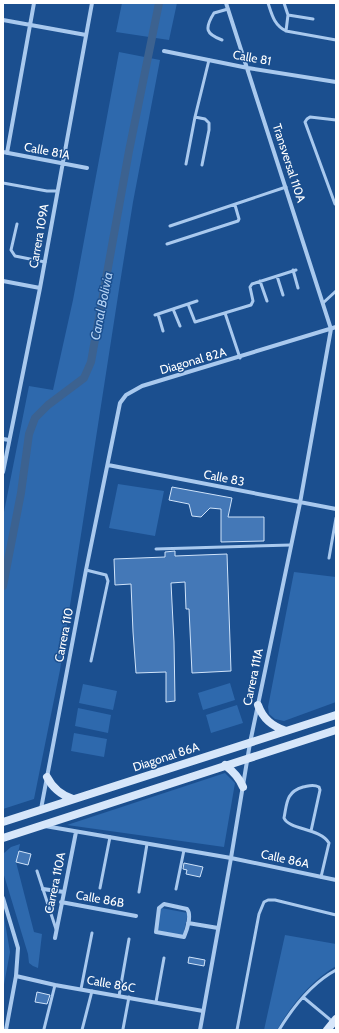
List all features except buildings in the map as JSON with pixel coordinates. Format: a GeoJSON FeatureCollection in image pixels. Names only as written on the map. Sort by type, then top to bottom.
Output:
{"type":"FeatureCollection","features":[{"type":"Feature","properties":{"kind":"street"},"geometry":{"type":"LineString","coordinates":[[5,153],[34,3]]}},
{"type":"Feature","properties":{"kind":"street","name":"Carrera 109A"},"geometry":{"type":"LineString","coordinates":[[3,472],[45,262],[92,3]]}},
{"type":"Feature","properties":{"kind":"street","name":"Transversal 110A"},"geometry":{"type":"LineString","coordinates":[[226,3],[331,329]]}},
{"type":"Feature","properties":{"kind":"street"},"geometry":{"type":"LineString","coordinates":[[3,20],[86,35]]}},
{"type":"Feature","properties":{"kind":"street","name":"Calle 81"},"geometry":{"type":"LineString","coordinates":[[164,51],[248,68],[336,82]]}},
{"type":"Feature","properties":{"kind":"street","name":"Calle 81A"},"geometry":{"type":"LineString","coordinates":[[5,153],[88,168]]}},
{"type":"Feature","properties":{"kind":"street"},"geometry":{"type":"LineString","coordinates":[[3,281],[40,288]]}},
{"type":"Feature","properties":{"kind":"street","name":"Diagonal 82A"},"geometry":{"type":"LineString","coordinates":[[108,465],[120,403],[126,395],[142,386],[240,358],[336,327]]}},
{"type":"Feature","properties":{"kind":"street","name":"Carrera 111A"},"geometry":{"type":"LineString","coordinates":[[200,1030],[250,743],[300,503],[331,329]]}},
{"type":"Feature","properties":{"kind":"street"},"geometry":{"type":"LineString","coordinates":[[3,439],[9,440]]}},
{"type":"Feature","properties":{"kind":"street","name":"Calle 83"},"geometry":{"type":"LineString","coordinates":[[108,465],[336,509]]}},
{"type":"Feature","properties":{"kind":"street","name":"Carrera 110"},"geometry":{"type":"LineString","coordinates":[[40,810],[86,570],[108,465]]}},
{"type":"Feature","properties":{"kind":"street"},"geometry":{"type":"LineString","coordinates":[[258,705],[268,722],[286,731]]}},
{"type":"Feature","properties":{"kind":"street","name":"Diagonal 86A"},"geometry":{"type":"LineString","coordinates":[[3,822],[336,715]]}},
{"type":"Feature","properties":{"kind":"street"},"geometry":{"type":"LineString","coordinates":[[3,838],[336,730]]}},
{"type":"Feature","properties":{"kind":"street"},"geometry":{"type":"LineString","coordinates":[[225,765],[238,777],[243,787]]}},
{"type":"Feature","properties":{"kind":"street"},"geometry":{"type":"LineString","coordinates":[[47,777],[57,792],[73,799]]}},
{"type":"Feature","properties":{"kind":"street"},"geometry":{"type":"LineString","coordinates":[[42,826],[231,858]]}},
{"type":"Feature","properties":{"kind":"street","name":"Carrera 110A"},"geometry":{"type":"LineString","coordinates":[[55,938],[76,832]]}},
{"type":"Feature","properties":{"kind":"street","name":"Calle 86A"},"geometry":{"type":"LineString","coordinates":[[231,858],[336,880]]}},
{"type":"Feature","properties":{"kind":"street"},"geometry":{"type":"LineString","coordinates":[[42,889],[64,892]]}},
{"type":"Feature","properties":{"kind":"street"},"geometry":{"type":"LineString","coordinates":[[3,898],[18,948],[16,976],[6,1030]]}},
{"type":"Feature","properties":{"kind":"street","name":"Calle 86B"},"geometry":{"type":"LineString","coordinates":[[61,902],[136,916]]}},
{"type":"Feature","properties":{"kind":"street"},"geometry":{"type":"LineString","coordinates":[[162,905],[186,909],[189,913],[188,923],[185,936],[183,937],[157,933],[156,931],[159,911],[162,905]]}},
{"type":"Feature","properties":{"kind":"street"},"geometry":{"type":"LineString","coordinates":[[188,923],[218,928]]}},
{"type":"Feature","properties":{"kind":"street","name":"Calle 86C"},"geometry":{"type":"LineString","coordinates":[[16,976],[55,985],[203,1011]]}},
{"type":"Feature","properties":{"kind":"street"},"geometry":{"type":"LineString","coordinates":[[327,1030],[335,1021]]}},
{"type":"Feature","properties":{"kind":"lane"},"geometry":{"type":"LineString","coordinates":[[268,3],[274,21],[279,28],[286,31],[336,40]]}},
{"type":"Feature","properties":{"kind":"lane"},"geometry":{"type":"LineString","coordinates":[[284,3],[288,15],[286,31]]}},
{"type":"Feature","properties":{"kind":"lane"},"geometry":{"type":"LineString","coordinates":[[222,40],[210,35],[208,31],[209,24],[214,13],[228,9]]}},
{"type":"Feature","properties":{"kind":"lane"},"geometry":{"type":"LineString","coordinates":[[288,15],[313,19]]}},
{"type":"Feature","properties":{"kind":"lane"},"geometry":{"type":"LineString","coordinates":[[186,164],[195,117],[209,60]]}},
{"type":"Feature","properties":{"kind":"lane"},"geometry":{"type":"LineString","coordinates":[[195,117],[205,119],[209,123],[202,165]]}},
{"type":"Feature","properties":{"kind":"lane"},"geometry":{"type":"LineString","coordinates":[[335,204],[305,122],[310,118],[336,120]]}},
{"type":"Feature","properties":{"kind":"lane"},"geometry":{"type":"LineString","coordinates":[[3,183],[47,191],[57,191]]}},
{"type":"Feature","properties":{"kind":"lane"},"geometry":{"type":"LineString","coordinates":[[170,226],[286,187]]}},
{"type":"Feature","properties":{"kind":"lane"},"geometry":{"type":"LineString","coordinates":[[167,244],[238,221],[239,219],[235,204]]}},
{"type":"Feature","properties":{"kind":"lane"},"geometry":{"type":"LineString","coordinates":[[17,224],[11,250],[12,253],[15,256],[45,262]]}},
{"type":"Feature","properties":{"kind":"lane"},"geometry":{"type":"LineString","coordinates":[[188,304],[195,322],[251,305],[253,301],[250,286],[260,281],[294,270],[298,288]]}},
{"type":"Feature","properties":{"kind":"lane"},"geometry":{"type":"LineString","coordinates":[[277,276],[283,295]]}},
{"type":"Feature","properties":{"kind":"lane"},"geometry":{"type":"LineString","coordinates":[[260,281],[267,301]]}},
{"type":"Feature","properties":{"kind":"lane"},"geometry":{"type":"LineString","coordinates":[[323,303],[336,291]]}},
{"type":"Feature","properties":{"kind":"lane"},"geometry":{"type":"LineString","coordinates":[[163,331],[157,315],[197,301]]}},
{"type":"Feature","properties":{"kind":"lane"},"geometry":{"type":"LineString","coordinates":[[173,309],[180,326]]}},
{"type":"Feature","properties":{"kind":"lane"},"geometry":{"type":"LineString","coordinates":[[225,313],[240,358]]}},
{"type":"Feature","properties":{"kind":"lane"},"geometry":{"type":"LineString","coordinates":[[329,558],[336,518]]}},
{"type":"Feature","properties":{"kind":"lane"},"geometry":{"type":"LineString","coordinates":[[156,548],[291,544]]}},
{"type":"Feature","properties":{"kind":"lane"},"geometry":{"type":"LineString","coordinates":[[86,570],[106,575],[108,581],[91,661]]}},
{"type":"Feature","properties":{"kind":"lane"},"geometry":{"type":"LineString","coordinates":[[311,830],[320,790],[318,786],[314,784],[296,790],[290,794],[284,818],[288,823],[311,830],[327,839],[329,843],[321,877]]}},
{"type":"Feature","properties":{"kind":"lane"},"geometry":{"type":"LineString","coordinates":[[100,888],[110,837]]}},
{"type":"Feature","properties":{"kind":"lane"},"geometry":{"type":"LineString","coordinates":[[139,892],[147,844]]}},
{"type":"Feature","properties":{"kind":"lane"},"geometry":{"type":"LineString","coordinates":[[176,889],[184,850]]}},
{"type":"Feature","properties":{"kind":"lane"},"geometry":{"type":"LineString","coordinates":[[37,871],[56,929]]}},
{"type":"Feature","properties":{"kind":"lane"},"geometry":{"type":"LineString","coordinates":[[237,1030],[259,914],[264,902],[268,900],[275,900],[336,915]]}},
{"type":"Feature","properties":{"kind":"lane"},"geometry":{"type":"LineString","coordinates":[[81,989],[92,934]]}},
{"type":"Feature","properties":{"kind":"lane"},"geometry":{"type":"LineString","coordinates":[[119,996],[129,939]]}},
{"type":"Feature","properties":{"kind":"lane"},"geometry":{"type":"LineString","coordinates":[[156,1002],[164,958]]}},
{"type":"Feature","properties":{"kind":"lane"},"geometry":{"type":"LineString","coordinates":[[280,1030],[288,1016],[303,997],[329,974],[336,970]]}},
{"type":"Feature","properties":{"kind":"lane"},"geometry":{"type":"LineString","coordinates":[[44,1030],[55,985]]}},
{"type":"Feature","properties":{"kind":"lane"},"geometry":{"type":"LineString","coordinates":[[82,1030],[92,991]]}},
{"type":"Feature","properties":{"kind":"lane"},"geometry":{"type":"LineString","coordinates":[[123,1029],[129,997]]}},
{"type":"Feature","properties":{"kind":"lane"},"geometry":{"type":"LineString","coordinates":[[303,997],[335,1021]]}},
{"type":"Feature","properties":{"kind":"shaded area"},"geometry":{"type":"Polygon","coordinates":[[[122,3],[177,3],[169,40],[116,32],[122,3]]]}},
{"type":"Feature","properties":{"kind":"shaded area"},"geometry":{"type":"Polygon","coordinates":[[[119,52],[160,60],[133,202],[60,670],[34,799],[3,809],[3,517],[29,386],[53,390],[73,300],[119,52]]]}},
{"type":"Feature","properties":{"kind":"shaded area"},"geometry":{"type":"Polygon","coordinates":[[[118,484],[164,491],[155,536],[109,528],[118,484]]]}},
{"type":"Feature","properties":{"kind":"shaded area"},"geometry":{"type":"Polygon","coordinates":[[[294,572],[336,577],[336,702],[284,721],[275,719],[269,714],[268,707],[294,572]]]}},
{"type":"Feature","properties":{"kind":"shaded area"},"geometry":{"type":"Polygon","coordinates":[[[230,683],[235,700],[203,710],[198,693],[230,683]]]}},
{"type":"Feature","properties":{"kind":"shaded area"},"geometry":{"type":"Polygon","coordinates":[[[83,684],[117,691],[113,710],[79,703],[83,684]]]}},
{"type":"Feature","properties":{"kind":"shaded area"},"geometry":{"type":"Polygon","coordinates":[[[237,705],[243,723],[211,733],[206,715],[237,705]]]}},
{"type":"Feature","properties":{"kind":"shaded area"},"geometry":{"type":"Polygon","coordinates":[[[78,708],[111,715],[108,733],[75,726],[78,708]]]}},
{"type":"Feature","properties":{"kind":"shaded area"},"geometry":{"type":"Polygon","coordinates":[[[74,733],[107,739],[104,757],[71,751],[74,733]]]}},
{"type":"Feature","properties":{"kind":"shaded area"},"geometry":{"type":"Polygon","coordinates":[[[225,773],[235,783],[224,847],[67,825],[225,773]]]}},
{"type":"Feature","properties":{"kind":"shaded area"},"geometry":{"type":"Polygon","coordinates":[[[20,844],[16,862],[34,932],[42,934],[38,968],[29,963],[28,954],[3,872],[3,854],[11,847],[20,844]]]}},
{"type":"Feature","properties":{"kind":"shaded area"},"geometry":{"type":"Polygon","coordinates":[[[161,908],[188,913],[183,936],[156,931],[161,908]]]}},
{"type":"Feature","properties":{"kind":"shaded area"},"geometry":{"type":"Polygon","coordinates":[[[3,911],[10,952],[3,990],[3,911]]]}},
{"type":"Feature","properties":{"kind":"shaded area"},"geometry":{"type":"Polygon","coordinates":[[[285,935],[336,944],[336,966],[318,979],[302,994],[277,1030],[264,1030],[285,935]]]}},
{"type":"Feature","properties":{"kind":"waterway","name":"Canal Bolivia"},"geometry":{"type":"LineString","coordinates":[[3,586],[21,493],[29,434],[35,418],[48,405],[84,378],[91,362],[129,151],[159,3]]}}]}
